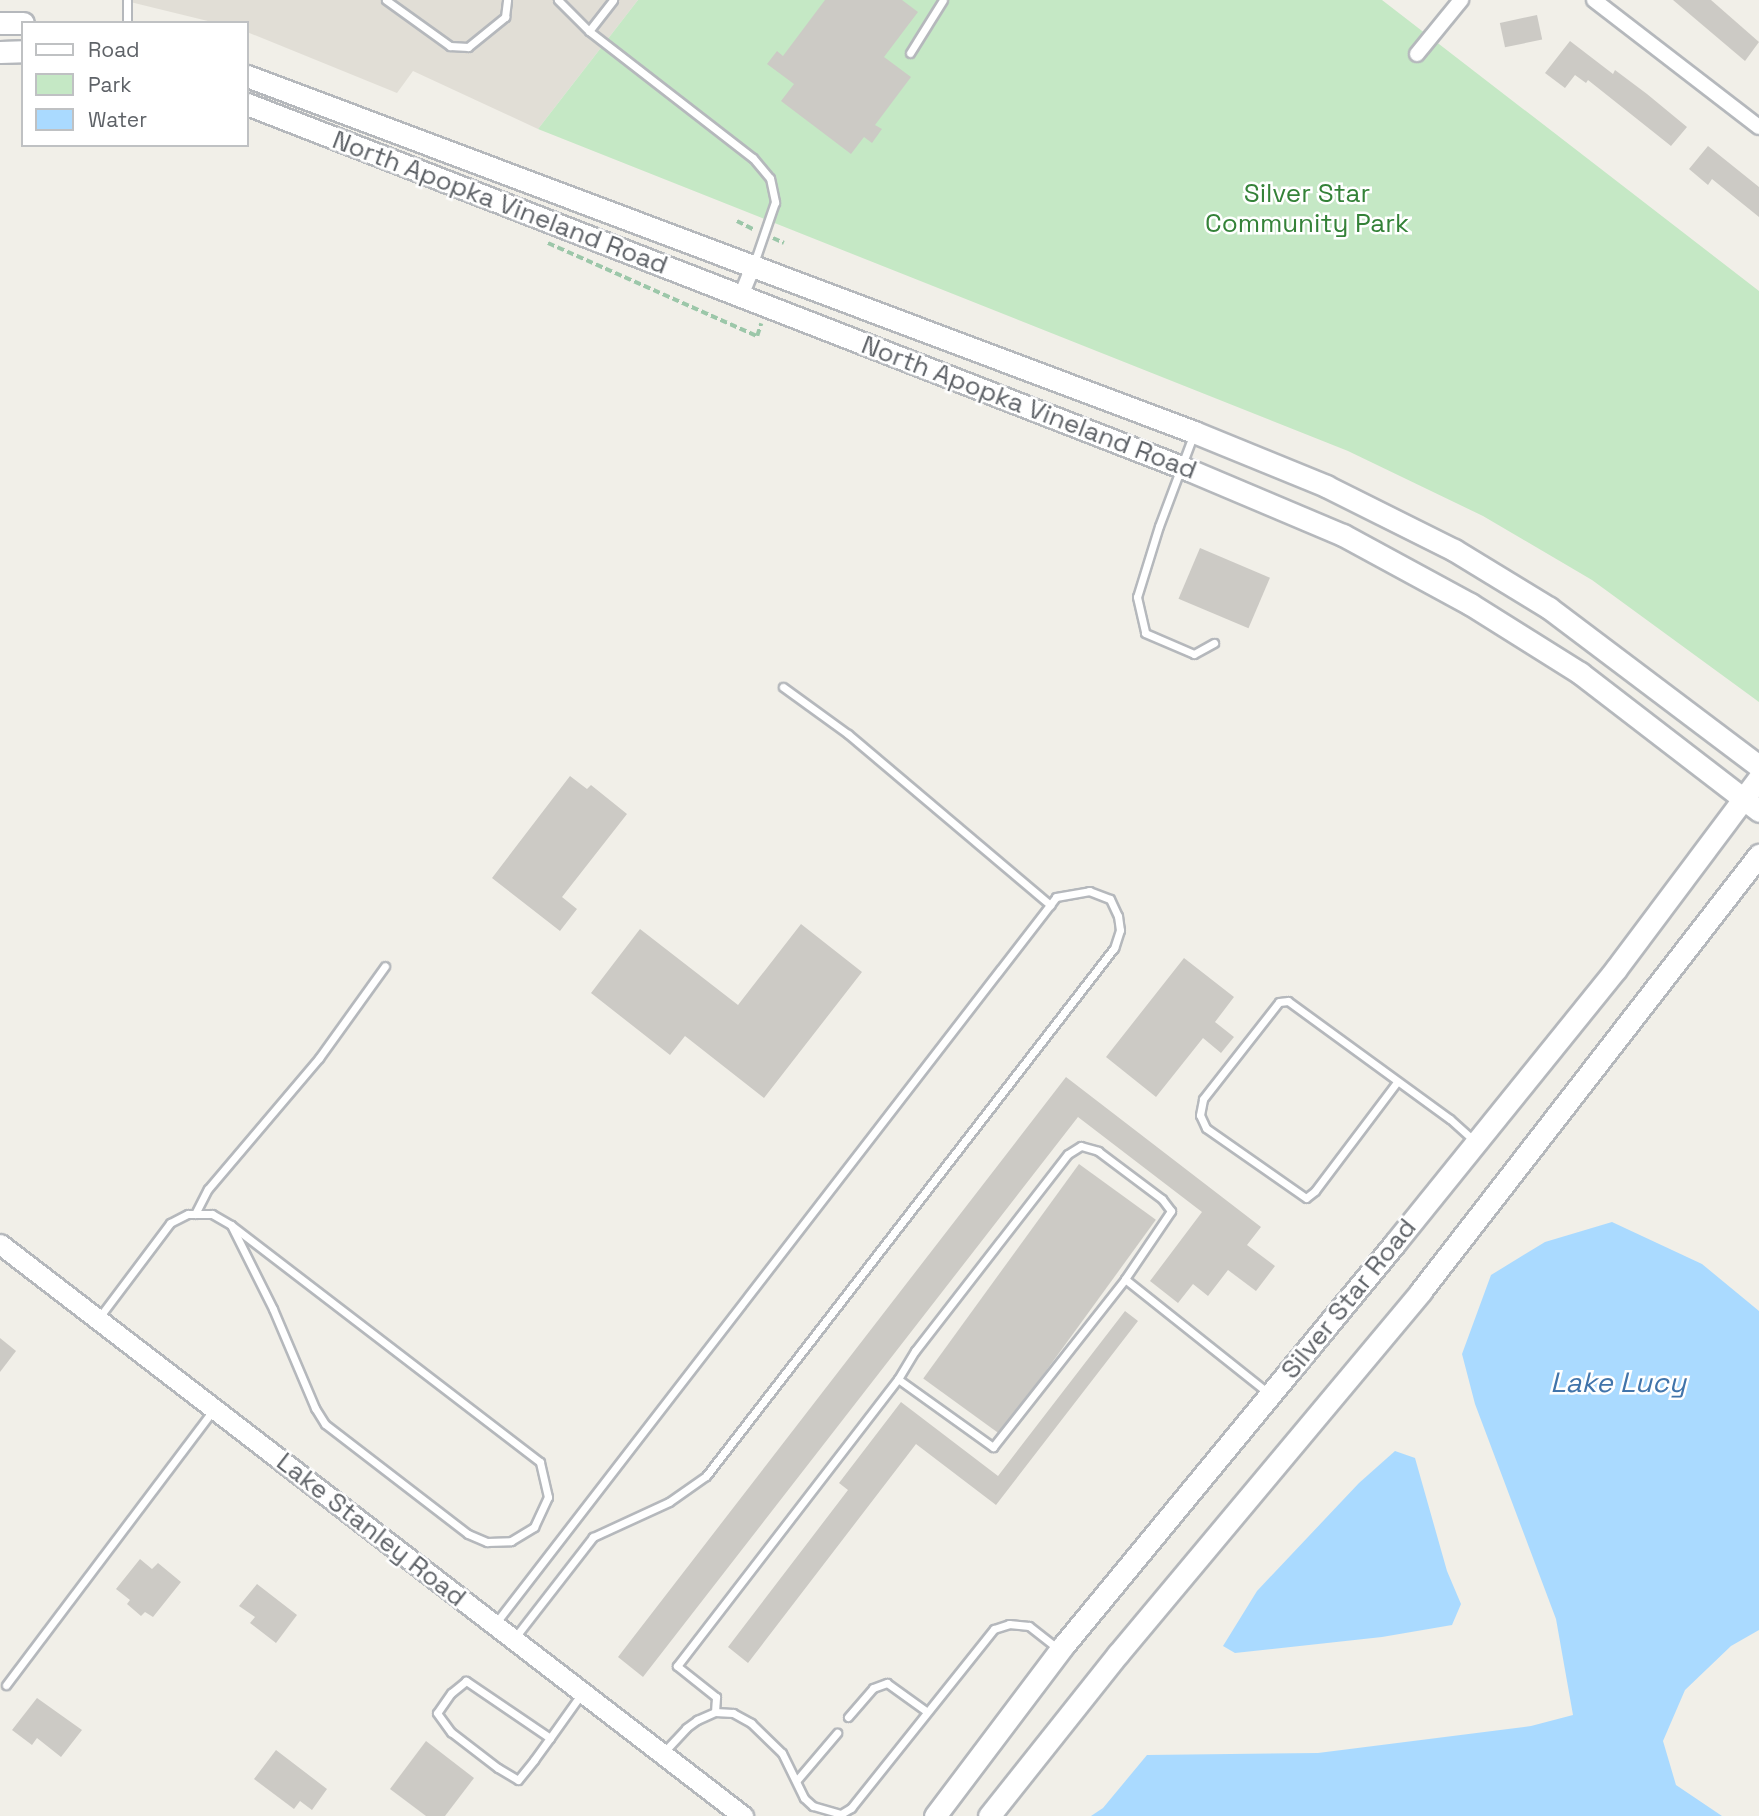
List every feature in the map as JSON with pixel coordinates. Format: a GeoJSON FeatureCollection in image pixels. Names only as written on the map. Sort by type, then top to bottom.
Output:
{"type":"FeatureCollection","features":[{"type":"Feature","properties":{"kind":"main road"},"geometry":{"type":"LineString","coordinates":[[0,23],[21,23]]}},
{"type":"Feature","properties":{"kind":"main road"},"geometry":{"type":"LineString","coordinates":[[0,52],[21,51]]}},
{"type":"Feature","properties":{"kind":"main road","name":"North Apopka Vineland Road"},"geometry":{"type":"LineString","coordinates":[[248,76],[1194,432],[1326,486],[1454,550],[1549,608],[1759,766]]}},
{"type":"Feature","properties":{"kind":"main road","name":"North Apopka Vineland Road"},"geometry":{"type":"LineString","coordinates":[[248,104],[1181,467],[1343,535],[1470,604],[1580,673],[1751,804]]}},
{"type":"Feature","properties":{"kind":"main road","name":"Silver Star Road"},"geometry":{"type":"LineString","coordinates":[[935,1816],[1060,1651],[1751,804],[1759,778]]}},
{"type":"Feature","properties":{"kind":"main road","name":"Silver Star Road"},"geometry":{"type":"LineString","coordinates":[[989,1816],[1118,1654],[1421,1291],[1759,855]]}},
{"type":"Feature","properties":{"kind":"street"},"geometry":{"type":"LineString","coordinates":[[1417,54],[1461,0]]}},
{"type":"Feature","properties":{"kind":"street"},"geometry":{"type":"LineString","coordinates":[[1594,0],[1759,127]]}},
{"type":"Feature","properties":{"kind":"street"},"geometry":{"type":"LineString","coordinates":[[741,296],[753,266]]}},
{"type":"Feature","properties":{"kind":"street","name":"Lake Stanley Road"},"geometry":{"type":"LineString","coordinates":[[0,1244],[743,1816]]}},
{"type":"Feature","properties":{"kind":"lane"},"geometry":{"type":"LineString","coordinates":[[127,0],[127,21]]}},
{"type":"Feature","properties":{"kind":"lane"},"geometry":{"type":"LineString","coordinates":[[386,0],[450,46],[468,47],[505,17],[507,0]]}},
{"type":"Feature","properties":{"kind":"lane"},"geometry":{"type":"LineString","coordinates":[[558,0],[589,31],[753,158],[770,178],[775,202],[753,266]]}},
{"type":"Feature","properties":{"kind":"lane"},"geometry":{"type":"LineString","coordinates":[[589,31],[613,0]]}},
{"type":"Feature","properties":{"kind":"lane"},"geometry":{"type":"LineString","coordinates":[[910,53],[943,0]]}},
{"type":"Feature","properties":{"kind":"lane"},"geometry":{"type":"LineString","coordinates":[[1194,432],[1137,597],[1145,633],[1194,654],[1214,643]]}},
{"type":"Feature","properties":{"kind":"lane"},"geometry":{"type":"LineString","coordinates":[[783,687],[848,734],[1050,905]]}},
{"type":"Feature","properties":{"kind":"lane"},"geometry":{"type":"LineString","coordinates":[[495,1625],[1056,897],[1089,891],[1110,899],[1120,930],[1114,948],[706,1476],[669,1502],[593,1537],[513,1639]]}},
{"type":"Feature","properties":{"kind":"lane"},"geometry":{"type":"LineString","coordinates":[[195,1214],[208,1189],[319,1058],[385,966]]}},
{"type":"Feature","properties":{"kind":"lane"},"geometry":{"type":"LineString","coordinates":[[1397,1082],[1315,1191],[1306,1198],[1206,1128],[1200,1115],[1203,1099],[1279,1002],[1288,1001],[1450,1119],[1476,1143]]}},
{"type":"Feature","properties":{"kind":"lane"},"geometry":{"type":"LineString","coordinates":[[715,1712],[716,1697],[677,1666],[1068,1154],[1081,1146],[1098,1151],[1162,1199],[1171,1211],[1125,1279],[993,1447],[898,1379]]}},
{"type":"Feature","properties":{"kind":"lane"},"geometry":{"type":"LineString","coordinates":[[98,1320],[170,1223],[188,1214],[212,1214],[230,1224],[540,1462],[548,1497],[534,1527],[510,1541],[487,1542],[468,1534],[326,1424],[315,1408],[272,1309],[230,1224]]}},
{"type":"Feature","properties":{"kind":"lane"},"geometry":{"type":"LineString","coordinates":[[1125,1279],[1270,1395]]}},
{"type":"Feature","properties":{"kind":"lane"},"geometry":{"type":"LineString","coordinates":[[6,1685],[214,1408]]}},
{"type":"Feature","properties":{"kind":"lane"},"geometry":{"type":"LineString","coordinates":[[662,1754],[685,1728],[715,1712],[733,1713],[751,1723],[782,1753],[804,1798],[813,1806],[841,1814],[851,1808],[994,1629],[1009,1624],[1029,1626],[1060,1651]]}},
{"type":"Feature","properties":{"kind":"lane"},"geometry":{"type":"LineString","coordinates":[[550,1738],[466,1681],[451,1693],[437,1713],[451,1732],[518,1780],[550,1738],[583,1693]]}},
{"type":"Feature","properties":{"kind":"lane"},"geometry":{"type":"LineString","coordinates":[[848,1717],[873,1688],[887,1683],[926,1712]]}},
{"type":"Feature","properties":{"kind":"lane"},"geometry":{"type":"LineString","coordinates":[[797,1780],[837,1732]]}},
{"type":"Feature","properties":{"kind":"path"},"geometry":{"type":"LineString","coordinates":[[537,237],[757,336],[764,317]]}},
{"type":"Feature","properties":{"kind":"shaded area"},"geometry":{"type":"Polygon","coordinates":[[[122,0],[638,0],[538,129],[413,71],[397,93],[248,32],[248,21],[208,21],[122,0]]]}},
{"type":"Feature","properties":{"kind":"green space","name":"Silver Star Community Park"},"geometry":{"type":"Polygon","coordinates":[[[638,0],[1382,0],[1759,291],[1759,702],[1592,580],[1483,516],[1348,451],[538,129],[638,0]]]}},
{"type":"Feature","properties":{"kind":"water","name":"Lake Lucy"},"geometry":{"type":"Polygon","coordinates":[[[1612,1222],[1702,1264],[1759,1311],[1759,1630],[1731,1646],[1685,1690],[1663,1741],[1676,1785],[1722,1816],[1091,1816],[1103,1808],[1147,1755],[1318,1753],[1531,1726],[1573,1715],[1556,1619],[1475,1404],[1462,1354],[1491,1275],[1545,1242],[1612,1222]]]}},
{"type":"Feature","properties":{"kind":"water"},"geometry":{"type":"Polygon","coordinates":[[[1395,1451],[1415,1458],[1447,1571],[1461,1604],[1452,1625],[1382,1637],[1235,1653],[1223,1646],[1257,1591],[1359,1483],[1395,1451]]]}},
{"type":"Feature","properties":{"kind":"building"},"geometry":{"type":"Polygon","coordinates":[[[825,0],[902,0],[918,12],[884,57],[911,77],[875,125],[882,129],[872,143],[864,137],[851,154],[781,101],[794,84],[767,64],[777,51],[783,56],[825,0]]]}},
{"type":"Feature","properties":{"kind":"building"},"geometry":{"type":"Polygon","coordinates":[[[1673,0],[1711,0],[1759,42],[1745,61],[1673,0]]]}},
{"type":"Feature","properties":{"kind":"building"},"geometry":{"type":"Polygon","coordinates":[[[1537,15],[1542,39],[1505,47],[1500,23],[1537,15]]]}},
{"type":"Feature","properties":{"kind":"building"},"geometry":{"type":"Polygon","coordinates":[[[1570,41],[1613,74],[1615,70],[1687,127],[1671,146],[1588,80],[1586,83],[1575,75],[1565,88],[1545,73],[1570,41]]]}},
{"type":"Feature","properties":{"kind":"building"},"geometry":{"type":"Polygon","coordinates":[[[1708,146],[1759,187],[1759,217],[1712,179],[1708,185],[1689,169],[1708,146]]]}},
{"type":"Feature","properties":{"kind":"building"},"geometry":{"type":"Polygon","coordinates":[[[1200,548],[1270,578],[1248,628],[1179,599],[1200,548]]]}},
{"type":"Feature","properties":{"kind":"building"},"geometry":{"type":"Polygon","coordinates":[[[570,776],[587,789],[591,785],[627,814],[562,897],[577,909],[560,931],[492,878],[570,776]]]}},
{"type":"Feature","properties":{"kind":"building"},"geometry":{"type":"Polygon","coordinates":[[[801,924],[862,972],[764,1098],[685,1036],[670,1055],[591,993],[640,929],[738,1005],[801,924]]]}},
{"type":"Feature","properties":{"kind":"building"},"geometry":{"type":"Polygon","coordinates":[[[1184,958],[1234,997],[1215,1022],[1234,1037],[1221,1053],[1203,1038],[1156,1097],[1106,1057],[1184,958]]]}},
{"type":"Feature","properties":{"kind":"building"},"geometry":{"type":"Polygon","coordinates":[[[1066,1077],[1261,1227],[1247,1245],[1275,1266],[1256,1291],[1228,1270],[1208,1296],[1193,1284],[1178,1303],[1150,1281],[1202,1212],[1078,1117],[643,1677],[618,1657],[1066,1077]]]}},
{"type":"Feature","properties":{"kind":"building"},"geometry":{"type":"Polygon","coordinates":[[[1079,1164],[1156,1220],[1000,1434],[923,1378],[1079,1164]]]}},
{"type":"Feature","properties":{"kind":"building"},"geometry":{"type":"Polygon","coordinates":[[[1125,1311],[1138,1321],[996,1505],[916,1444],[748,1663],[728,1647],[848,1490],[839,1483],[901,1402],[998,1476],[1125,1311]]]}},
{"type":"Feature","properties":{"kind":"building"},"geometry":{"type":"Polygon","coordinates":[[[0,1338],[16,1351],[0,1372],[0,1338]]]}},
{"type":"Feature","properties":{"kind":"building"},"geometry":{"type":"Polygon","coordinates":[[[140,1559],[152,1569],[158,1563],[181,1582],[153,1617],[145,1612],[141,1616],[127,1604],[130,1600],[116,1589],[140,1559]]]}},
{"type":"Feature","properties":{"kind":"building"},"geometry":{"type":"Polygon","coordinates":[[[257,1584],[297,1615],[276,1643],[250,1623],[255,1617],[239,1606],[257,1584]]]}},
{"type":"Feature","properties":{"kind":"building"},"geometry":{"type":"Polygon","coordinates":[[[37,1698],[82,1730],[61,1757],[37,1738],[32,1745],[12,1730],[37,1698]]]}},
{"type":"Feature","properties":{"kind":"building"},"geometry":{"type":"Polygon","coordinates":[[[426,1741],[474,1778],[445,1816],[426,1816],[390,1789],[426,1741]]]}},
{"type":"Feature","properties":{"kind":"building"},"geometry":{"type":"Polygon","coordinates":[[[276,1750],[327,1789],[312,1810],[300,1801],[294,1809],[254,1779],[276,1750]]]}}]}
